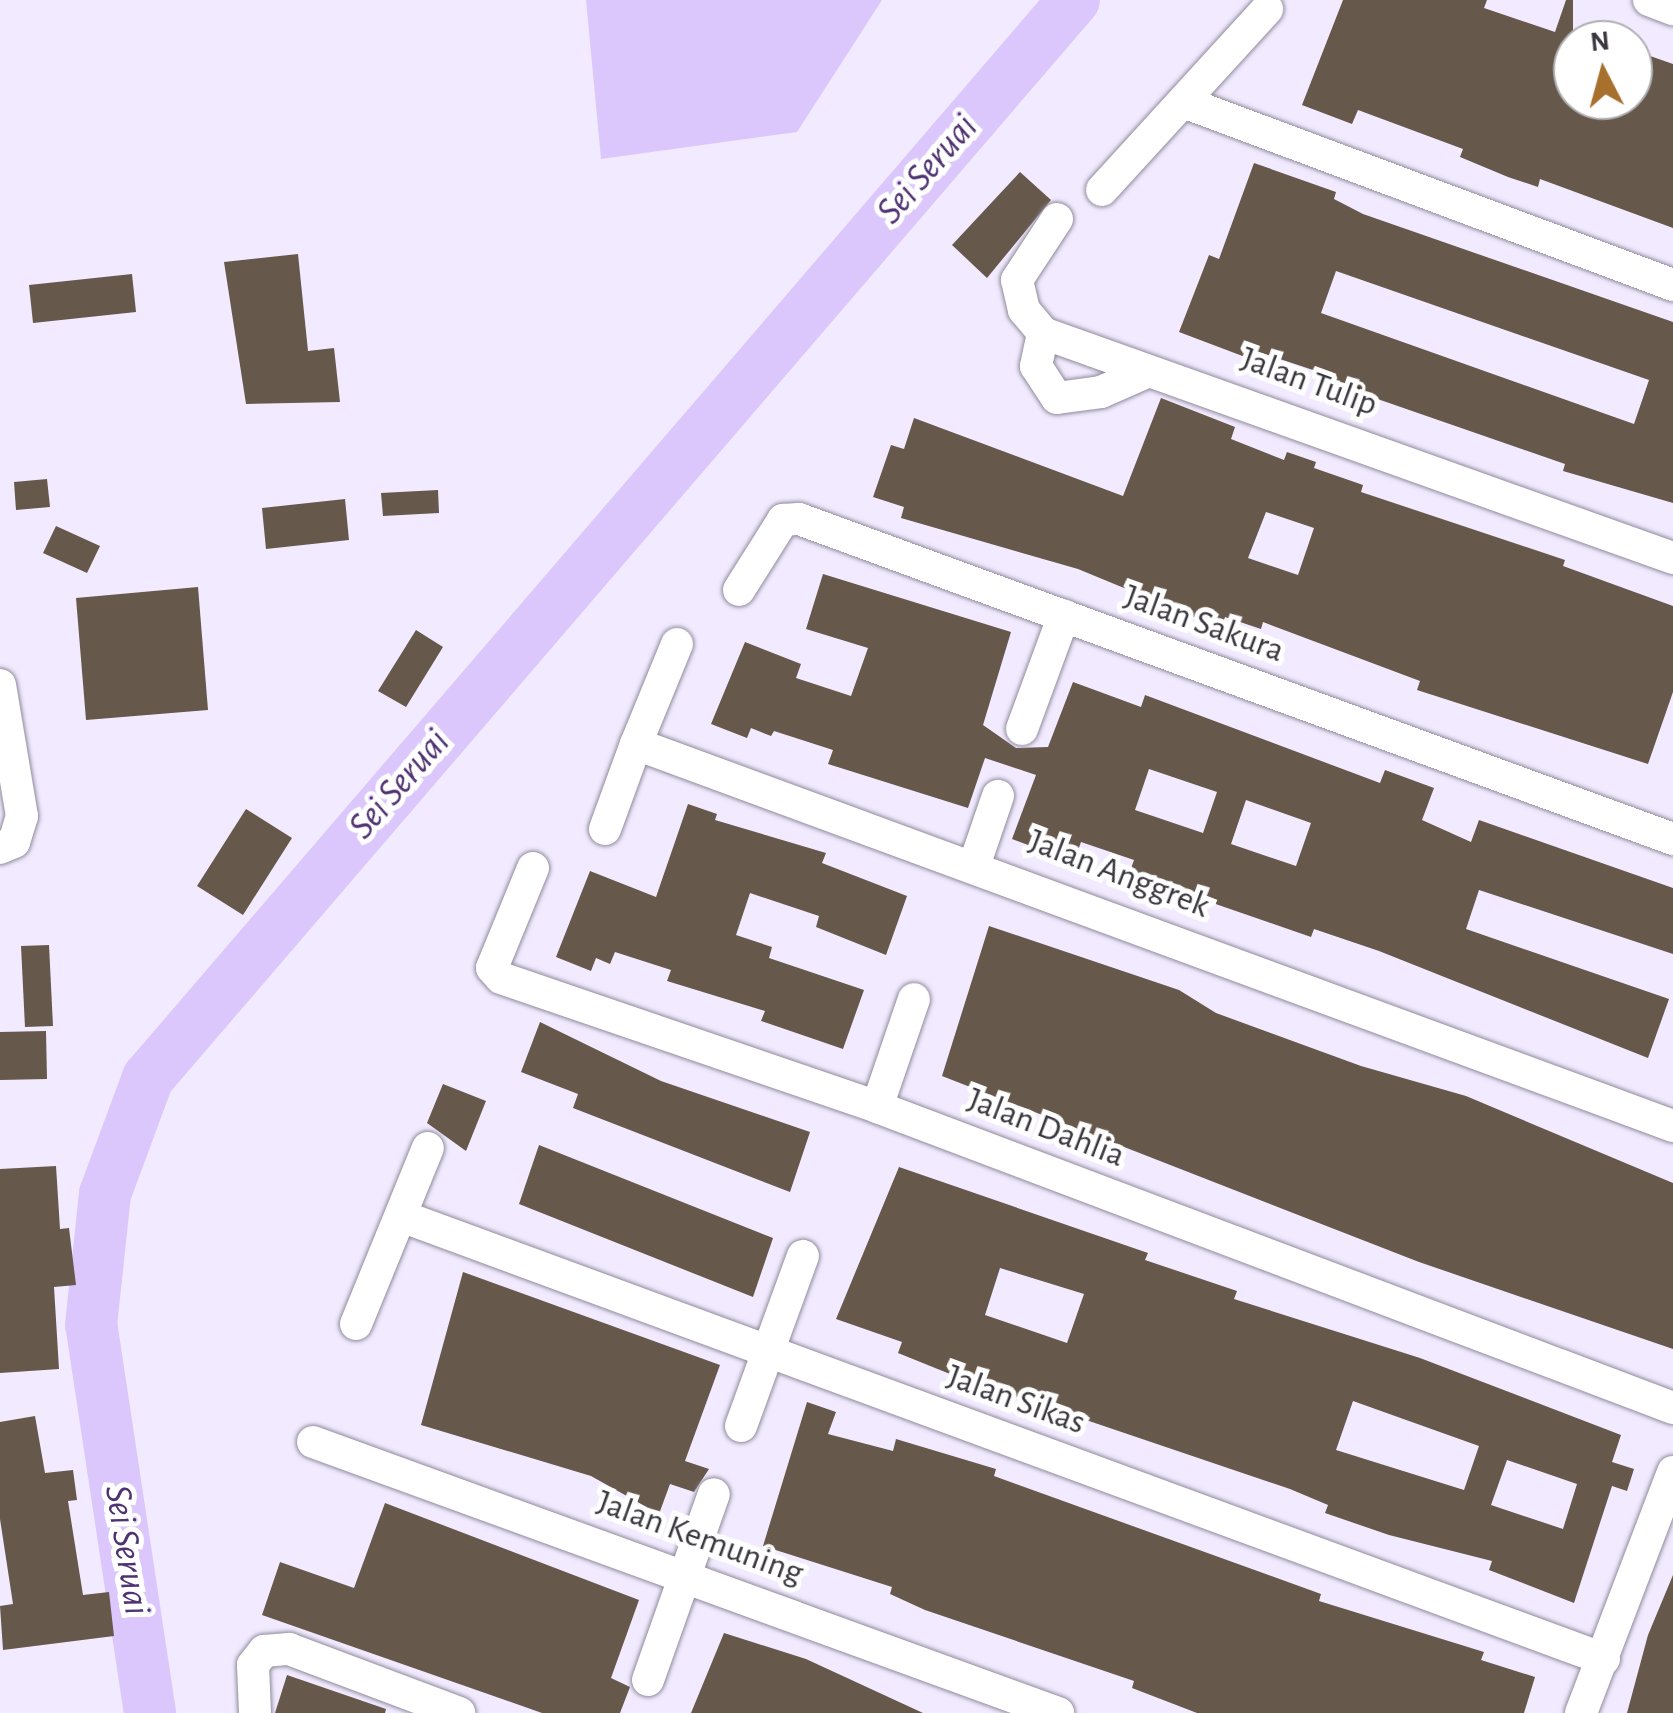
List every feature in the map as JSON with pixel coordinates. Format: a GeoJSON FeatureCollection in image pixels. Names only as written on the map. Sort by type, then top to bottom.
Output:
{"type":"FeatureCollection","features":[{"type":"Feature","properties":{"kind":"street"},"geometry":{"type":"LineString","coordinates":[[1649,0],[1673,9]]}},
{"type":"Feature","properties":{"kind":"street"},"geometry":{"type":"LineString","coordinates":[[1102,190],[1267,9]]}},
{"type":"Feature","properties":{"kind":"street"},"geometry":{"type":"LineString","coordinates":[[1186,102],[1673,285]]}},
{"type":"Feature","properties":{"kind":"street"},"geometry":{"type":"LineString","coordinates":[[1057,219],[1017,280],[1024,310],[1043,332],[1036,366],[1057,398],[1101,392],[1149,371]]}},
{"type":"Feature","properties":{"kind":"street","name":"Jalan Tulip"},"geometry":{"type":"LineString","coordinates":[[1043,332],[1673,558]]}},
{"type":"Feature","properties":{"kind":"street","name":"Jalan Sakura"},"geometry":{"type":"LineString","coordinates":[[739,590],[788,517],[1673,839]]}},
{"type":"Feature","properties":{"kind":"street"},"geometry":{"type":"LineString","coordinates":[[1022,729],[1064,615]]}},
{"type":"Feature","properties":{"kind":"street"},"geometry":{"type":"LineString","coordinates":[[605,829],[677,644]]}},
{"type":"Feature","properties":{"kind":"street"},"geometry":{"type":"LineString","coordinates":[[0,685],[22,816],[7,845]]}},
{"type":"Feature","properties":{"kind":"street","name":"Jalan Anggrek"},"geometry":{"type":"LineString","coordinates":[[636,744],[975,862],[1673,1126]]}},
{"type":"Feature","properties":{"kind":"street"},"geometry":{"type":"LineString","coordinates":[[975,862],[998,796]]}},
{"type":"Feature","properties":{"kind":"street","name":"Jalan Dahlia"},"geometry":{"type":"LineString","coordinates":[[533,868],[492,968],[497,976],[876,1107],[1673,1408]]}},
{"type":"Feature","properties":{"kind":"street"},"geometry":{"type":"LineString","coordinates":[[876,1107],[914,998]]}},
{"type":"Feature","properties":{"kind":"street"},"geometry":{"type":"LineString","coordinates":[[356,1324],[428,1148]]}},
{"type":"Feature","properties":{"kind":"street","name":"Jalan Sikas"},"geometry":{"type":"LineString","coordinates":[[400,1216],[1604,1658]]}},
{"type":"Feature","properties":{"kind":"street"},"geometry":{"type":"LineString","coordinates":[[741,1426],[803,1256]]}},
{"type":"Feature","properties":{"kind":"street","name":"Jalan Kemuning"},"geometry":{"type":"LineString","coordinates":[[313,1442],[1058,1713]]}},
{"type":"Feature","properties":{"kind":"street"},"geometry":{"type":"LineString","coordinates":[[1581,1713],[1673,1472]]}},
{"type":"Feature","properties":{"kind":"street"},"geometry":{"type":"LineString","coordinates":[[648,1680],[714,1494]]}},
{"type":"Feature","properties":{"kind":"street"},"geometry":{"type":"LineString","coordinates":[[255,1713],[252,1665],[264,1651],[318,1657],[459,1713]]}},
{"type":"Feature","properties":{"kind":"shaded area"},"geometry":{"type":"Polygon","coordinates":[[[586,0],[882,0],[797,132],[601,159],[586,0]]]}},
{"type":"Feature","properties":{"kind":"building"},"geometry":{"type":"Polygon","coordinates":[[[1343,0],[1487,0],[1484,8],[1553,31],[1553,120],[1653,120],[1653,57],[1673,64],[1673,228],[1540,179],[1538,187],[1508,177],[1460,157],[1463,149],[1358,110],[1352,124],[1302,105],[1343,0]]]}},
{"type":"Feature","properties":{"kind":"building"},"geometry":{"type":"Polygon","coordinates":[[[1566,0],[1573,0],[1573,20],[1559,20],[1566,0]]]}},
{"type":"Feature","properties":{"kind":"building"},"geometry":{"type":"Polygon","coordinates":[[[1254,163],[1336,192],[1334,199],[1363,214],[1673,322],[1673,503],[1563,471],[1565,464],[1317,378],[1319,372],[1256,351],[1253,360],[1179,332],[1209,255],[1219,259],[1254,163]],[[1336,271],[1321,313],[1634,424],[1649,380],[1336,271]]]}},
{"type":"Feature","properties":{"kind":"building"},"geometry":{"type":"Polygon","coordinates":[[[1020,172],[1051,200],[987,278],[952,245],[1020,172]]]}},
{"type":"Feature","properties":{"kind":"building"},"geometry":{"type":"Polygon","coordinates":[[[298,254],[308,351],[334,348],[340,402],[246,404],[224,262],[298,254]]]}},
{"type":"Feature","properties":{"kind":"building"},"geometry":{"type":"Polygon","coordinates":[[[132,274],[136,312],[33,323],[29,285],[132,274]]]}},
{"type":"Feature","properties":{"kind":"building"},"geometry":{"type":"Polygon","coordinates":[[[1161,398],[1235,427],[1231,439],[1284,460],[1287,452],[1316,462],[1314,468],[1363,485],[1361,492],[1565,560],[1563,566],[1673,606],[1673,692],[1648,764],[1417,690],[1420,681],[1263,622],[1261,629],[1225,617],[1221,628],[1078,569],[901,518],[904,507],[873,497],[891,445],[904,449],[914,418],[1123,496],[1161,398]],[[1266,512],[1248,558],[1298,575],[1314,528],[1266,512]]]}},
{"type":"Feature","properties":{"kind":"building"},"geometry":{"type":"Polygon","coordinates":[[[47,479],[50,507],[16,510],[14,482],[47,479]]]}},
{"type":"Feature","properties":{"kind":"building"},"geometry":{"type":"Polygon","coordinates":[[[438,490],[439,513],[383,516],[381,493],[438,490]]]}},
{"type":"Feature","properties":{"kind":"building"},"geometry":{"type":"Polygon","coordinates":[[[345,499],[349,540],[266,549],[262,508],[345,499]]]}},
{"type":"Feature","properties":{"kind":"building"},"geometry":{"type":"Polygon","coordinates":[[[56,526],[100,546],[87,573],[43,553],[56,526]]]}},
{"type":"Feature","properties":{"kind":"building"},"geometry":{"type":"Polygon","coordinates":[[[823,574],[1011,632],[983,725],[1016,748],[1048,747],[1073,682],[1141,707],[1145,695],[1380,783],[1385,770],[1434,788],[1422,820],[1471,842],[1479,820],[1673,888],[1673,954],[1479,890],[1466,929],[1669,999],[1648,1058],[1379,951],[1314,929],[1311,937],[1129,874],[1134,860],[1081,842],[1074,862],[1012,839],[1036,775],[985,758],[968,808],[828,764],[833,750],[774,731],[771,736],[751,728],[747,738],[711,724],[745,642],[801,664],[796,678],[851,696],[868,648],[806,629],[823,574]],[[1149,769],[1135,810],[1203,833],[1217,792],[1149,769]],[[1246,800],[1231,844],[1296,866],[1311,823],[1246,800]]]}},
{"type":"Feature","properties":{"kind":"building"},"geometry":{"type":"Polygon","coordinates":[[[198,587],[208,710],[86,720],[76,598],[198,587]]]}},
{"type":"Feature","properties":{"kind":"building"},"geometry":{"type":"Polygon","coordinates":[[[416,630],[443,647],[406,707],[378,691],[416,630]]]}},
{"type":"Feature","properties":{"kind":"building"},"geometry":{"type":"Polygon","coordinates":[[[688,804],[717,814],[715,820],[826,853],[822,863],[907,896],[886,955],[816,927],[819,916],[750,893],[736,935],[772,947],[769,958],[864,990],[843,1049],[761,1021],[765,1011],[667,981],[671,970],[615,952],[610,964],[596,958],[591,971],[556,957],[590,871],[656,897],[688,804]]]}},
{"type":"Feature","properties":{"kind":"building"},"geometry":{"type":"Polygon","coordinates":[[[246,809],[292,838],[243,915],[197,886],[246,809]]]}},
{"type":"Feature","properties":{"kind":"building"},"geometry":{"type":"Polygon","coordinates":[[[989,926],[1179,990],[1216,1013],[1361,1066],[1466,1096],[1673,1183],[1673,1349],[1419,1262],[942,1076],[989,926]]]}},
{"type":"Feature","properties":{"kind":"building"},"geometry":{"type":"Polygon","coordinates":[[[49,945],[53,1026],[25,1027],[21,946],[49,945]]]}},
{"type":"Feature","properties":{"kind":"building"},"geometry":{"type":"Polygon","coordinates":[[[540,1022],[661,1081],[810,1132],[790,1192],[573,1108],[578,1094],[521,1072],[540,1022]]]}},
{"type":"Feature","properties":{"kind":"building"},"geometry":{"type":"Polygon","coordinates":[[[46,1031],[47,1079],[0,1080],[0,1032],[46,1031]]]}},
{"type":"Feature","properties":{"kind":"building"},"geometry":{"type":"Polygon","coordinates":[[[443,1084],[486,1101],[466,1151],[427,1123],[443,1084]]]}},
{"type":"Feature","properties":{"kind":"building"},"geometry":{"type":"Polygon","coordinates":[[[539,1145],[773,1238],[753,1297],[519,1204],[539,1145]]]}},
{"type":"Feature","properties":{"kind":"building"},"geometry":{"type":"Polygon","coordinates":[[[56,1166],[60,1229],[69,1228],[76,1285],[54,1287],[59,1369],[0,1373],[0,1169],[56,1166]]]}},
{"type":"Feature","properties":{"kind":"building"},"geometry":{"type":"Polygon","coordinates":[[[899,1167],[1148,1253],[1145,1260],[1237,1291],[1234,1299],[1420,1358],[1621,1435],[1612,1462],[1634,1469],[1627,1491],[1612,1486],[1574,1603],[1489,1570],[1492,1561],[1389,1535],[1325,1513],[1328,1505],[1290,1489],[950,1374],[898,1353],[902,1342],[836,1319],[899,1167]],[[1000,1268],[985,1315],[1067,1343],[1084,1294],[1000,1268]],[[1353,1401],[1336,1450],[1464,1490],[1479,1446],[1353,1401]],[[1507,1460],[1491,1505],[1563,1529],[1577,1484],[1507,1460]]]}},
{"type":"Feature","properties":{"kind":"building"},"geometry":{"type":"Polygon","coordinates":[[[463,1272],[720,1365],[685,1461],[709,1469],[694,1492],[670,1484],[659,1514],[591,1476],[421,1425],[463,1272]]]}},
{"type":"Feature","properties":{"kind":"building"},"geometry":{"type":"Polygon","coordinates":[[[807,1402],[836,1412],[828,1434],[893,1451],[896,1439],[996,1469],[994,1476],[1321,1594],[1319,1601],[1484,1652],[1481,1660],[1535,1677],[1524,1713],[1197,1713],[1132,1688],[1134,1681],[925,1610],[890,1594],[892,1587],[763,1546],[807,1402]]]}},
{"type":"Feature","properties":{"kind":"building"},"geometry":{"type":"Polygon","coordinates":[[[35,1416],[45,1473],[73,1470],[77,1500],[68,1501],[83,1595],[109,1592],[114,1636],[3,1650],[0,1606],[13,1604],[0,1519],[0,1422],[35,1416]]]}},
{"type":"Feature","properties":{"kind":"building"},"geometry":{"type":"Polygon","coordinates":[[[385,1503],[639,1600],[611,1678],[630,1687],[620,1713],[542,1713],[262,1615],[280,1562],[354,1588],[385,1503]]]}},
{"type":"Feature","properties":{"kind":"building"},"geometry":{"type":"Polygon","coordinates":[[[1673,1575],[1673,1713],[1627,1713],[1648,1635],[1673,1575]]]}},
{"type":"Feature","properties":{"kind":"building"},"geometry":{"type":"Polygon","coordinates":[[[724,1633],[806,1659],[923,1713],[691,1713],[724,1633]]]}},
{"type":"Feature","properties":{"kind":"building"},"geometry":{"type":"Polygon","coordinates":[[[287,1675],[386,1709],[385,1713],[275,1713],[287,1675]]]}},
{"type":"Feature","properties":{"kind":"waterway","name":"Sei Seruai"},"geometry":{"type":"LineString","coordinates":[[150,1713],[91,1325],[105,1194],[148,1078],[1074,0]]}}]}
